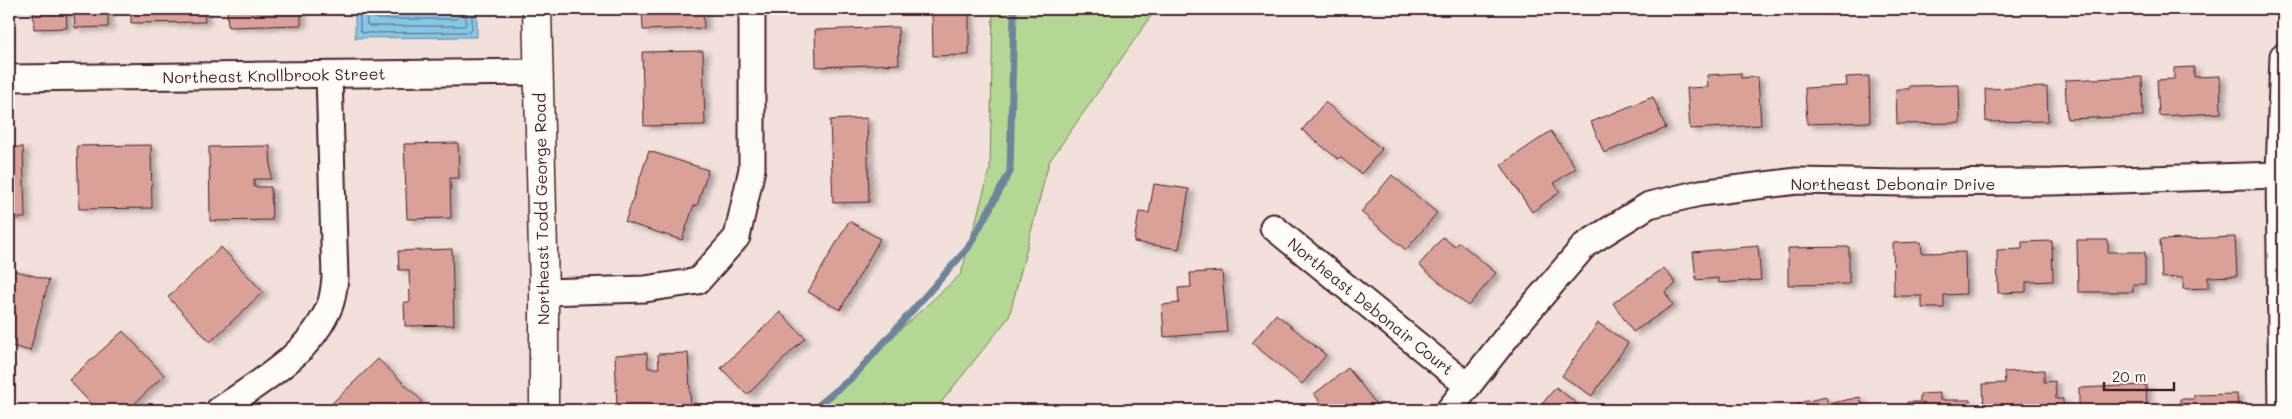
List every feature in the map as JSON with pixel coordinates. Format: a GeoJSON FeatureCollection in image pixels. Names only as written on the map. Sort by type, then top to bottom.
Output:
{"type":"FeatureCollection","features":[{"type":"Feature","properties":{"kind":"main road","name":"Northeast Todd George Road"},"geometry":{"type":"LineString","coordinates":[[537,9],[544,292],[544,410]]}},
{"type":"Feature","properties":{"kind":"street"},"geometry":{"type":"LineString","coordinates":[[544,292],[645,289],[698,281],[737,237],[752,168],[752,9]]}},
{"type":"Feature","properties":{"kind":"street"},"geometry":{"type":"LineString","coordinates":[[2282,410],[2279,175],[2283,56]]}},
{"type":"Feature","properties":{"kind":"street","name":"Northeast Knollbrook Street"},"geometry":{"type":"LineString","coordinates":[[9,78],[539,72]]}},
{"type":"Feature","properties":{"kind":"street"},"geometry":{"type":"LineString","coordinates":[[219,410],[285,365],[310,341],[331,303],[335,278],[329,75]]}},
{"type":"Feature","properties":{"kind":"street","name":"Northeast Debonair Drive"},"geometry":{"type":"LineString","coordinates":[[1449,410],[1585,245],[1649,205],[1700,193],[1797,181],[1904,183],[2052,182],[2279,175]]}},
{"type":"Feature","properties":{"kind":"street","name":"Northeast Debonair Court"},"geometry":{"type":"LineString","coordinates":[[1274,227],[1468,386]]}},
{"type":"Feature","properties":{"kind":"green space"},"geometry":{"type":"Polygon","coordinates":[[[993,9],[1156,9],[1049,162],[1009,317],[935,410],[812,410],[961,274],[990,169],[993,9]]]}},
{"type":"Feature","properties":{"kind":"water"},"geometry":{"type":"Polygon","coordinates":[[[355,9],[477,9],[477,37],[355,38],[355,9]]]}},
{"type":"Feature","properties":{"kind":"building"},"geometry":{"type":"Polygon","coordinates":[[[33,9],[108,9],[108,27],[75,28],[74,12],[66,12],[67,28],[34,29],[33,9]]]}},
{"type":"Feature","properties":{"kind":"building"},"geometry":{"type":"Polygon","coordinates":[[[131,9],[204,9],[205,22],[131,23],[131,9]]]}},
{"type":"Feature","properties":{"kind":"building"},"geometry":{"type":"Polygon","coordinates":[[[227,9],[301,9],[301,25],[228,27],[227,9]]]}},
{"type":"Feature","properties":{"kind":"building"},"geometry":{"type":"Polygon","coordinates":[[[642,9],[703,9],[704,28],[643,30],[642,9]]]}},
{"type":"Feature","properties":{"kind":"building"},"geometry":{"type":"Polygon","coordinates":[[[932,9],[969,9],[969,55],[933,56],[932,9]]]}},
{"type":"Feature","properties":{"kind":"building"},"geometry":{"type":"Polygon","coordinates":[[[898,27],[899,64],[816,67],[815,30],[898,27]]]}},
{"type":"Feature","properties":{"kind":"building"},"geometry":{"type":"Polygon","coordinates":[[[703,51],[705,125],[644,126],[642,52],[703,51]]]}},
{"type":"Feature","properties":{"kind":"building"},"geometry":{"type":"Polygon","coordinates":[[[2194,67],[2194,77],[2220,76],[2221,113],[2159,116],[2157,80],[2174,79],[2174,68],[2194,67]]]}},
{"type":"Feature","properties":{"kind":"building"},"geometry":{"type":"Polygon","coordinates":[[[1741,73],[1741,78],[1758,77],[1761,125],[1690,129],[1687,88],[1708,87],[1707,75],[1741,73]]]}},
{"type":"Feature","properties":{"kind":"building"},"geometry":{"type":"Polygon","coordinates":[[[1869,76],[1870,122],[1807,124],[1805,88],[1847,86],[1846,77],[1869,76]]]}},
{"type":"Feature","properties":{"kind":"building"},"geometry":{"type":"Polygon","coordinates":[[[2142,77],[2143,116],[2067,119],[2065,80],[2142,77]]]}},
{"type":"Feature","properties":{"kind":"building"},"geometry":{"type":"Polygon","coordinates":[[[1959,85],[1960,123],[1897,124],[1896,89],[1909,89],[1909,86],[1959,85]]]}},
{"type":"Feature","properties":{"kind":"building"},"geometry":{"type":"Polygon","coordinates":[[[2047,87],[2048,121],[1986,122],[1985,89],[2047,87]]]}},
{"type":"Feature","properties":{"kind":"building"},"geometry":{"type":"Polygon","coordinates":[[[1653,97],[1666,128],[1604,153],[1591,122],[1653,97]]]}},
{"type":"Feature","properties":{"kind":"building"},"geometry":{"type":"Polygon","coordinates":[[[1325,102],[1382,149],[1361,174],[1340,157],[1338,159],[1302,130],[1325,102]]]}},
{"type":"Feature","properties":{"kind":"building"},"geometry":{"type":"Polygon","coordinates":[[[867,118],[869,202],[833,203],[830,120],[867,118]]]}},
{"type":"Feature","properties":{"kind":"building"},"geometry":{"type":"Polygon","coordinates":[[[1551,131],[1576,168],[1554,183],[1560,192],[1532,212],[1501,165],[1551,131]]]}},
{"type":"Feature","properties":{"kind":"building"},"geometry":{"type":"Polygon","coordinates":[[[458,143],[459,178],[450,178],[451,218],[407,219],[404,144],[458,143]]]}},
{"type":"Feature","properties":{"kind":"building"},"geometry":{"type":"Polygon","coordinates":[[[151,145],[152,208],[79,209],[77,146],[151,145]]]}},
{"type":"Feature","properties":{"kind":"building"},"geometry":{"type":"Polygon","coordinates":[[[270,146],[271,179],[254,179],[254,187],[271,187],[272,220],[210,221],[209,147],[270,146]]]}},
{"type":"Feature","properties":{"kind":"building"},"geometry":{"type":"Polygon","coordinates":[[[9,147],[23,147],[25,218],[9,218],[9,147]]]}},
{"type":"Feature","properties":{"kind":"building"},"geometry":{"type":"Polygon","coordinates":[[[649,151],[708,170],[697,206],[694,205],[682,240],[625,222],[649,151]]]}},
{"type":"Feature","properties":{"kind":"building"},"geometry":{"type":"Polygon","coordinates":[[[1392,175],[1437,213],[1406,250],[1361,212],[1392,175]]]}},
{"type":"Feature","properties":{"kind":"building"},"geometry":{"type":"Polygon","coordinates":[[[1154,184],[1189,189],[1179,249],[1134,242],[1139,212],[1149,213],[1154,184]]]}},
{"type":"Feature","properties":{"kind":"building"},"geometry":{"type":"Polygon","coordinates":[[[849,221],[880,239],[840,310],[808,292],[849,221]]]}},
{"type":"Feature","properties":{"kind":"building"},"geometry":{"type":"Polygon","coordinates":[[[1443,237],[1455,247],[1459,242],[1496,273],[1468,306],[1419,265],[1443,237]]]}},
{"type":"Feature","properties":{"kind":"building"},"geometry":{"type":"Polygon","coordinates":[[[2235,237],[2237,276],[2208,277],[2208,288],[2183,289],[2183,277],[2162,278],[2160,240],[2235,237]]]}},
{"type":"Feature","properties":{"kind":"building"},"geometry":{"type":"Polygon","coordinates":[[[2077,240],[2108,240],[2108,252],[2145,252],[2145,284],[2133,284],[2133,292],[2078,292],[2077,240]]]}},
{"type":"Feature","properties":{"kind":"building"},"geometry":{"type":"Polygon","coordinates":[[[2052,241],[2053,281],[2026,282],[2026,292],[1998,293],[1997,250],[2022,249],[2022,242],[2052,241]]]}},
{"type":"Feature","properties":{"kind":"building"},"geometry":{"type":"Polygon","coordinates":[[[1921,242],[1922,253],[1965,252],[1966,294],[1944,295],[1944,308],[1922,308],[1922,296],[1894,296],[1893,243],[1921,242]]]}},
{"type":"Feature","properties":{"kind":"building"},"geometry":{"type":"Polygon","coordinates":[[[1758,246],[1761,280],[1719,283],[1718,278],[1696,280],[1693,252],[1758,246]]]}},
{"type":"Feature","properties":{"kind":"building"},"geometry":{"type":"Polygon","coordinates":[[[221,247],[263,292],[210,342],[168,297],[221,247]]]}},
{"type":"Feature","properties":{"kind":"building"},"geometry":{"type":"Polygon","coordinates":[[[1849,247],[1849,284],[1788,285],[1788,248],[1849,247]]]}},
{"type":"Feature","properties":{"kind":"building"},"geometry":{"type":"Polygon","coordinates":[[[452,249],[454,325],[405,326],[404,302],[410,302],[409,270],[399,270],[398,251],[452,249]]]}},
{"type":"Feature","properties":{"kind":"building"},"geometry":{"type":"Polygon","coordinates":[[[1664,268],[1676,284],[1665,292],[1673,305],[1633,332],[1613,303],[1664,268]]]}},
{"type":"Feature","properties":{"kind":"building"},"geometry":{"type":"Polygon","coordinates":[[[9,269],[49,280],[30,351],[9,345],[9,269]]]}},
{"type":"Feature","properties":{"kind":"building"},"geometry":{"type":"Polygon","coordinates":[[[1222,271],[1227,332],[1164,337],[1162,305],[1179,303],[1178,288],[1191,287],[1190,273],[1222,271]]]}},
{"type":"Feature","properties":{"kind":"building"},"geometry":{"type":"Polygon","coordinates":[[[780,312],[805,338],[747,395],[721,368],[780,312]]]}},
{"type":"Feature","properties":{"kind":"building"},"geometry":{"type":"Polygon","coordinates":[[[1276,314],[1326,355],[1302,384],[1252,343],[1276,314]]]}},
{"type":"Feature","properties":{"kind":"building"},"geometry":{"type":"Polygon","coordinates":[[[1598,323],[1628,343],[1592,396],[1562,376],[1598,323]]]}},
{"type":"Feature","properties":{"kind":"building"},"geometry":{"type":"Polygon","coordinates":[[[123,331],[164,375],[128,410],[97,410],[69,380],[123,331]]]}},
{"type":"Feature","properties":{"kind":"building"},"geometry":{"type":"Polygon","coordinates":[[[647,353],[648,368],[659,368],[658,354],[688,353],[691,410],[617,410],[615,355],[647,353]]]}},
{"type":"Feature","properties":{"kind":"building"},"geometry":{"type":"Polygon","coordinates":[[[378,359],[422,401],[413,410],[325,410],[378,359]]]}},
{"type":"Feature","properties":{"kind":"building"},"geometry":{"type":"Polygon","coordinates":[[[1348,368],[1381,410],[1327,410],[1314,394],[1348,368]]]}},
{"type":"Feature","properties":{"kind":"building"},"geometry":{"type":"Polygon","coordinates":[[[2044,370],[2044,382],[2055,381],[2056,399],[2063,399],[2063,410],[1984,410],[1983,384],[2005,383],[2004,372],[2044,370]]]}},
{"type":"Feature","properties":{"kind":"building"},"geometry":{"type":"Polygon","coordinates":[[[2146,385],[2147,410],[2079,410],[2079,388],[2146,385]]]}},
{"type":"Feature","properties":{"kind":"building"},"geometry":{"type":"Polygon","coordinates":[[[1556,387],[1582,408],[1580,410],[1537,410],[1556,387]]]}},
{"type":"Feature","properties":{"kind":"building"},"geometry":{"type":"Polygon","coordinates":[[[1940,393],[1940,400],[1970,400],[1970,410],[1907,410],[1907,402],[1920,402],[1920,394],[1940,393]]]}},
{"type":"Feature","properties":{"kind":"building"},"geometry":{"type":"Polygon","coordinates":[[[2237,394],[2238,410],[2180,410],[2180,399],[2194,399],[2194,395],[2237,394]]]}},
{"type":"Feature","properties":{"kind":"building"},"geometry":{"type":"Polygon","coordinates":[[[1826,397],[1828,404],[1860,397],[1863,410],[1799,410],[1798,403],[1826,397]]]}},
{"type":"Feature","properties":{"kind":"waterway"},"geometry":{"type":"LineString","coordinates":[[813,410],[855,375],[968,248],[1010,172],[1014,9]]}}]}
